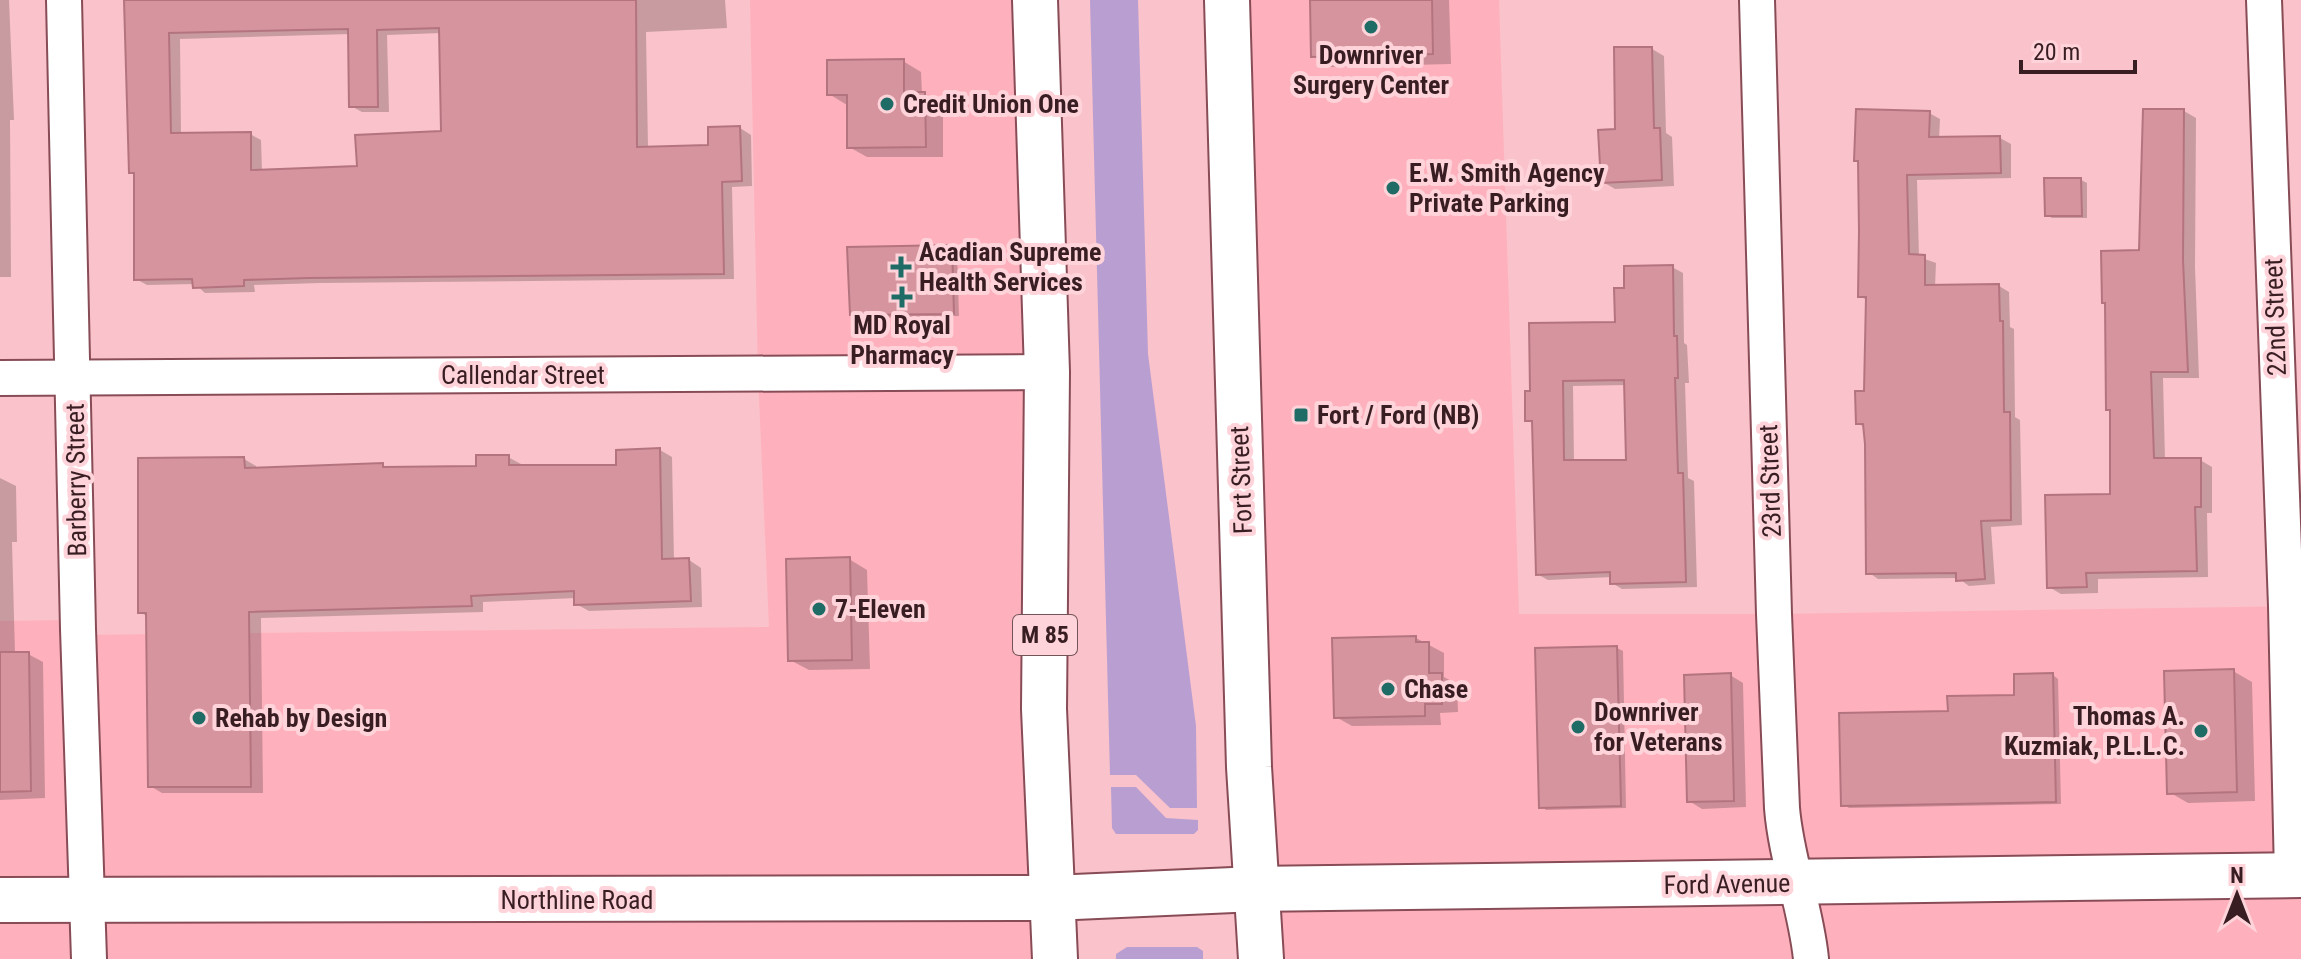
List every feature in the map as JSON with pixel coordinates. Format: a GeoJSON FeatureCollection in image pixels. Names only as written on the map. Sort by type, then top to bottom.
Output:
{"type":"FeatureCollection","features":[{"type":"Feature","properties":{"kind":"main road","name":"M 85"},"geometry":{"type":"LineString","coordinates":[[1035,0],[1047,372],[1044,709],[1055,959]]}},
{"type":"Feature","properties":{"kind":"main road","name":"Fort Street"},"geometry":{"type":"LineString","coordinates":[[1227,0],[1248,737],[1261,959]]}},
{"type":"Feature","properties":{"kind":"main road","name":"Ford Avenue"},"geometry":{"type":"LineString","coordinates":[[1154,894],[1256,889],[2297,875]]}},
{"type":"Feature","properties":{"kind":"main road","name":"Northline Road"},"geometry":{"type":"LineString","coordinates":[[0,900],[602,901],[1052,898],[1154,894]]}},
{"type":"Feature","properties":{"kind":"street","name":"Barberry Street"},"geometry":{"type":"LineString","coordinates":[[64,0],[89,959]]}},
{"type":"Feature","properties":{"kind":"street","name":"23rd Street"},"geometry":{"type":"LineString","coordinates":[[1757,0],[1782,797],[1784,825],[1808,928],[1811,959]]}},
{"type":"Feature","properties":{"kind":"street","name":"22nd Street"},"geometry":{"type":"LineString","coordinates":[[2264,0],[2297,875]]}},
{"type":"Feature","properties":{"kind":"street","name":"Callendar Street"},"geometry":{"type":"LineString","coordinates":[[0,378],[1047,372]]}},
{"type":"Feature","properties":{"kind":"shaded area"},"geometry":{"type":"Polygon","coordinates":[[[750,0],[1035,0],[1055,959],[0,959],[0,621],[78,620],[79,635],[769,627],[758,374],[750,0]]]}},
{"type":"Feature","properties":{"kind":"shaded area"},"geometry":{"type":"Polygon","coordinates":[[[1090,0],[1138,0],[1148,354],[1196,726],[1197,808],[1170,808],[1136,775],[1110,775],[1090,0]]]}},
{"type":"Feature","properties":{"kind":"shaded area"},"geometry":{"type":"Polygon","coordinates":[[[1227,0],[1499,0],[1519,614],[1774,614],[2301,606],[2301,959],[1261,959],[1227,0]]]}},
{"type":"Feature","properties":{"kind":"shaded area"},"geometry":{"type":"Polygon","coordinates":[[[1111,787],[1136,787],[1166,818],[1198,820],[1198,830],[1194,834],[1116,834],[1112,828],[1111,787]]]}},
{"type":"Feature","properties":{"kind":"shaded area"},"geometry":{"type":"Polygon","coordinates":[[[1127,947],[1197,947],[1203,951],[1203,959],[1116,959],[1116,954],[1127,947]]]}},
{"type":"Feature","properties":{"kind":"building"},"geometry":{"type":"Polygon","coordinates":[[[124,0],[636,0],[637,147],[708,145],[708,127],[740,126],[742,181],[722,182],[724,274],[308,278],[244,280],[244,286],[193,288],[192,279],[134,280],[134,173],[129,173],[124,0]],[[439,28],[377,30],[378,107],[349,107],[348,29],[169,33],[171,133],[251,132],[251,170],[357,166],[355,135],[441,131],[439,28]]]}},
{"type":"Feature","properties":{"kind":"building","name":"Downriver Surgery Center"},"geometry":{"type":"Polygon","coordinates":[[[1310,0],[1432,0],[1433,54],[1311,57],[1310,0]]]}},
{"type":"Feature","properties":{"kind":"building"},"geometry":{"type":"Polygon","coordinates":[[[1614,47],[1652,47],[1654,128],[1660,128],[1662,180],[1601,183],[1598,130],[1615,129],[1614,47]]]}},
{"type":"Feature","properties":{"kind":"building","name":"Credit Union One"},"geometry":{"type":"Polygon","coordinates":[[[904,59],[904,92],[925,92],[926,147],[847,148],[847,95],[827,95],[827,60],[904,59]]]}},
{"type":"Feature","properties":{"kind":"building"},"geometry":{"type":"Polygon","coordinates":[[[1856,109],[1930,111],[1929,137],[2000,136],[2001,173],[1907,175],[1909,254],[1925,255],[1925,285],[1999,284],[2000,321],[2003,321],[2004,412],[2010,412],[2011,520],[1981,521],[1985,579],[1956,581],[1956,573],[1866,574],[1865,444],[1863,424],[1856,424],[1855,391],[1864,391],[1866,297],[1858,297],[1858,161],[1854,161],[1856,109]]]}},
{"type":"Feature","properties":{"kind":"building"},"geometry":{"type":"Polygon","coordinates":[[[2143,109],[2184,109],[2183,260],[2188,372],[2151,372],[2154,458],[2201,458],[2201,507],[2195,507],[2197,571],[2086,573],[2087,587],[2047,588],[2045,495],[2110,494],[2110,410],[2106,410],[2101,251],[2139,250],[2143,109]]]}},
{"type":"Feature","properties":{"kind":"building"},"geometry":{"type":"Polygon","coordinates":[[[2044,178],[2081,178],[2082,216],[2045,216],[2044,178]]]}},
{"type":"Feature","properties":{"kind":"building"},"geometry":{"type":"Polygon","coordinates":[[[952,245],[954,314],[850,315],[847,247],[952,245]]]}},
{"type":"Feature","properties":{"kind":"building"},"geometry":{"type":"Polygon","coordinates":[[[1673,265],[1678,473],[1683,473],[1686,582],[1610,584],[1610,572],[1536,575],[1532,421],[1525,421],[1525,391],[1530,391],[1529,323],[1615,322],[1614,288],[1624,288],[1624,266],[1673,265]],[[1624,380],[1563,381],[1564,460],[1626,460],[1624,380]]]}},
{"type":"Feature","properties":{"kind":"building"},"geometry":{"type":"Polygon","coordinates":[[[660,448],[662,559],[689,558],[691,601],[574,605],[574,591],[471,596],[472,606],[249,612],[251,787],[148,787],[146,613],[138,613],[138,458],[244,457],[245,468],[383,463],[383,467],[476,466],[476,455],[509,455],[509,465],[616,465],[616,450],[660,448]]]}},
{"type":"Feature","properties":{"kind":"building","name":"7-Eleven"},"geometry":{"type":"Polygon","coordinates":[[[850,557],[852,660],[788,661],[786,559],[850,557]]]}},
{"type":"Feature","properties":{"kind":"building","name":"Chase"},"geometry":{"type":"Polygon","coordinates":[[[1416,636],[1416,642],[1429,642],[1429,673],[1442,673],[1442,704],[1425,704],[1425,716],[1334,718],[1332,638],[1416,636]]]}},
{"type":"Feature","properties":{"kind":"building","name":"Downriver for Veterans"},"geometry":{"type":"Polygon","coordinates":[[[1617,646],[1621,806],[1539,808],[1535,648],[1617,646]]]}},
{"type":"Feature","properties":{"kind":"building"},"geometry":{"type":"Polygon","coordinates":[[[0,652],[29,652],[31,791],[0,792],[0,652]]]}},
{"type":"Feature","properties":{"kind":"building","name":"Thomas A. Kuzmiak, P.L.L.C."},"geometry":{"type":"Polygon","coordinates":[[[2234,669],[2237,792],[2167,794],[2164,671],[2234,669]]]}},
{"type":"Feature","properties":{"kind":"building"},"geometry":{"type":"Polygon","coordinates":[[[1731,673],[1734,801],[1687,802],[1684,675],[1731,673]]]}},
{"type":"Feature","properties":{"kind":"building"},"geometry":{"type":"Polygon","coordinates":[[[2053,673],[2056,802],[1841,806],[1839,713],[1948,711],[1947,696],[2014,695],[2014,674],[2053,673]]]}},
{"type":"Feature","properties":{"kind":"place","name":"Downriver Surgery Center"},"geometry":{"type":"Point","coordinates":[1371,27]}},
{"type":"Feature","properties":{"kind":"place","name":"Credit Union One"},"geometry":{"type":"Point","coordinates":[887,104]}},
{"type":"Feature","properties":{"kind":"place","name":"E.W. Smith Agency Private Parking"},"geometry":{"type":"Point","coordinates":[1393,188]}},
{"type":"Feature","properties":{"kind":"place","name":"Acadian Supreme Health Services"},"geometry":{"type":"Point","coordinates":[901,267]}},
{"type":"Feature","properties":{"kind":"place","name":"MD Royal Pharmacy"},"geometry":{"type":"Point","coordinates":[902,297]}},
{"type":"Feature","properties":{"kind":"place","name":"Fort / Ford (NB)"},"geometry":{"type":"Point","coordinates":[1301,415]}},
{"type":"Feature","properties":{"kind":"place","name":"7-Eleven"},"geometry":{"type":"Point","coordinates":[819,609]}},
{"type":"Feature","properties":{"kind":"place","name":"Chase"},"geometry":{"type":"Point","coordinates":[1388,689]}},
{"type":"Feature","properties":{"kind":"place","name":"Rehab by Design"},"geometry":{"type":"Point","coordinates":[199,718]}},
{"type":"Feature","properties":{"kind":"place","name":"Downriver for Veterans"},"geometry":{"type":"Point","coordinates":[1578,727]}},
{"type":"Feature","properties":{"kind":"place","name":"Thomas A. Kuzmiak, P.L.L.C."},"geometry":{"type":"Point","coordinates":[2201,731]}}]}
